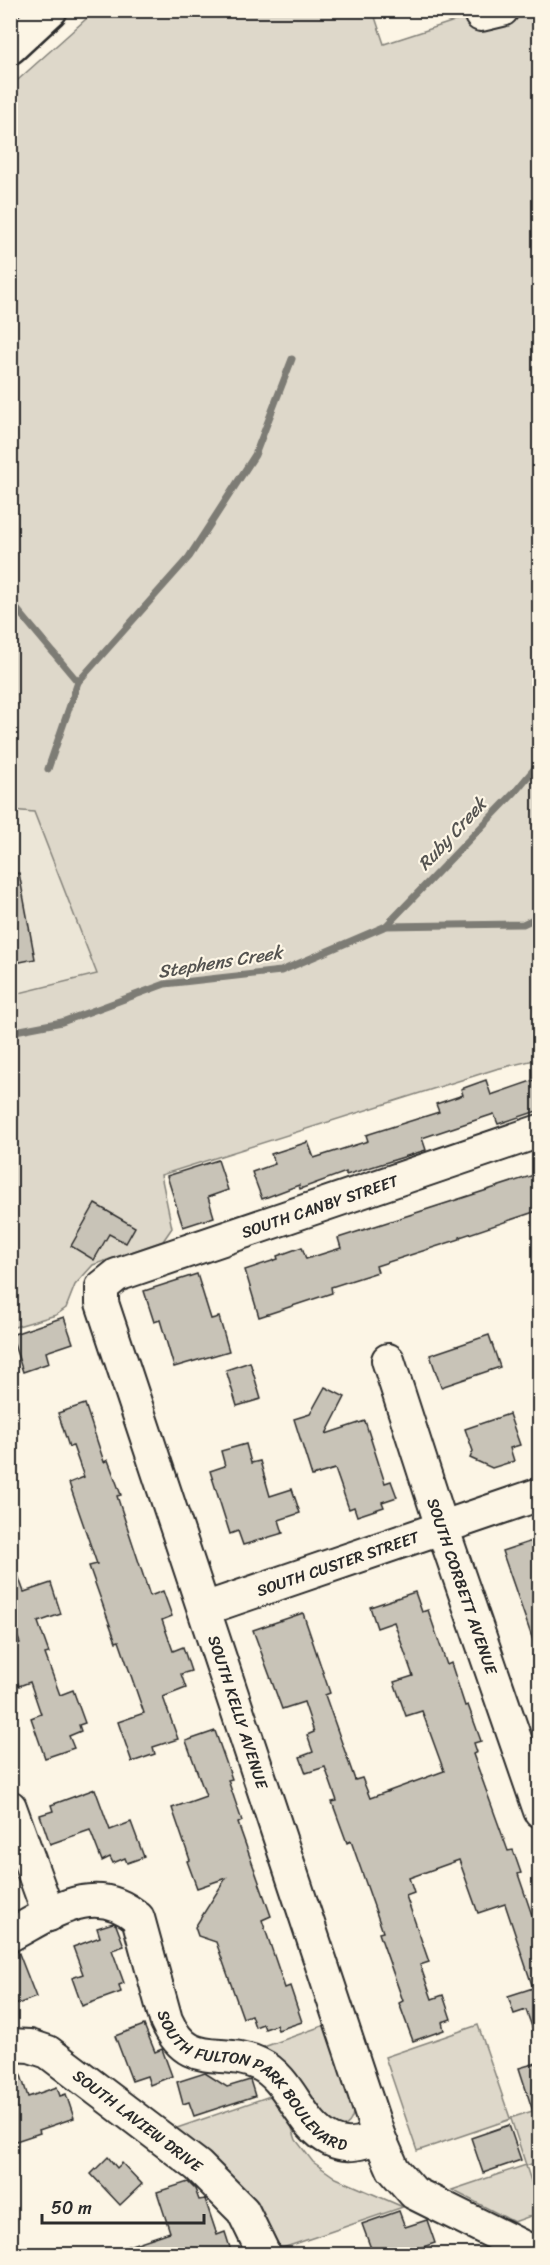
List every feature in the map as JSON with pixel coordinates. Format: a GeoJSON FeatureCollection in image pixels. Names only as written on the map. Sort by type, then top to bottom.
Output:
{"type":"FeatureCollection","features":[{"type":"Feature","properties":{"kind":"main road"},"geometry":{"type":"LineString","coordinates":[[10,47],[50,10]]}},
{"type":"Feature","properties":{"kind":"street","name":"SOUTH CANBY STREET"},"geometry":{"type":"LineString","coordinates":[[102,1287],[117,1275],[540,1131]]}},
{"type":"Feature","properties":{"kind":"street","name":"SOUTH KELLY AVENUE"},"geometry":{"type":"LineString","coordinates":[[102,1287],[102,1303],[379,2137]]}},
{"type":"Feature","properties":{"kind":"street","name":"SOUTH CORBETT AVENUE"},"geometry":{"type":"LineString","coordinates":[[388,1360],[442,1527],[540,1812]]}},
{"type":"Feature","properties":{"kind":"street","name":"SOUTH CUSTER STREET"},"geometry":{"type":"LineString","coordinates":[[204,1609],[540,1494]]}},
{"type":"Feature","properties":{"kind":"street"},"geometry":{"type":"LineString","coordinates":[[10,1807],[49,1915]]}},
{"type":"Feature","properties":{"kind":"street","name":"SOUTH FULTON PARK BOULEVARD"},"geometry":{"type":"LineString","coordinates":[[10,1935],[75,1903],[93,1900],[125,1907],[138,1918],[166,2020],[171,2031],[186,2049],[205,2055],[248,2061],[265,2068],[271,2072],[320,2134],[333,2141],[358,2144],[379,2137],[393,2169],[414,2193],[537,2254]]}},
{"type":"Feature","properties":{"kind":"street","name":"SOUTH LAVIEW DRIVE"},"geometry":{"type":"LineString","coordinates":[[10,2045],[30,2046],[48,2052],[183,2153],[243,2211],[264,2254]]}},
{"type":"Feature","properties":{"kind":"shaded area"},"geometry":{"type":"Polygon","coordinates":[[[95,11],[373,11],[384,44],[485,11],[539,11],[539,1059],[496,1069],[161,1175],[172,1228],[163,1241],[93,1265],[75,1285],[66,1308],[56,1315],[11,1328],[11,995],[97,974],[34,812],[11,810],[10,87],[95,11]]]}},
{"type":"Feature","properties":{"kind":"shaded area"},"geometry":{"type":"Polygon","coordinates":[[[10,810],[34,811],[97,975],[11,995],[10,810]]]}},
{"type":"Feature","properties":{"kind":"shaded area"},"geometry":{"type":"Polygon","coordinates":[[[325,2025],[353,2110],[349,2123],[337,2129],[268,2052],[261,2048],[325,2025]]]}},
{"type":"Feature","properties":{"kind":"shaded area"},"geometry":{"type":"Polygon","coordinates":[[[478,2025],[510,2118],[539,2109],[539,2161],[526,2166],[539,2205],[539,2213],[514,2222],[452,2190],[526,2165],[511,2119],[417,2151],[385,2057],[478,2025]]]}},
{"type":"Feature","properties":{"kind":"shaded area"},"geometry":{"type":"Polygon","coordinates":[[[276,2094],[286,2110],[296,2140],[313,2162],[336,2178],[403,2207],[274,2251],[231,2178],[205,2150],[174,2129],[276,2094]]]}},
{"type":"Feature","properties":{"kind":"building"},"geometry":{"type":"Polygon","coordinates":[[[19,873],[35,959],[10,964],[10,874],[19,873]]]}},
{"type":"Feature","properties":{"kind":"building"},"geometry":{"type":"Polygon","coordinates":[[[540,1078],[540,1110],[498,1124],[494,1114],[422,1138],[426,1150],[346,1175],[346,1172],[300,1189],[299,1185],[262,1199],[252,1172],[275,1164],[271,1154],[308,1142],[314,1158],[368,1141],[366,1135],[439,1112],[436,1104],[463,1095],[461,1089],[486,1080],[491,1095],[540,1078]]]}},
{"type":"Feature","properties":{"kind":"building"},"geometry":{"type":"Polygon","coordinates":[[[218,1160],[228,1190],[208,1197],[214,1217],[183,1227],[167,1176],[218,1160]]]}},
{"type":"Feature","properties":{"kind":"building"},"geometry":{"type":"Polygon","coordinates":[[[540,1173],[540,1210],[376,1266],[378,1272],[331,1287],[332,1293],[259,1317],[245,1270],[278,1259],[277,1256],[302,1247],[306,1259],[341,1248],[338,1238],[540,1173]]]}},
{"type":"Feature","properties":{"kind":"building"},"geometry":{"type":"Polygon","coordinates":[[[95,1204],[135,1227],[126,1243],[109,1234],[94,1260],[71,1246],[95,1204]]]}},
{"type":"Feature","properties":{"kind":"building"},"geometry":{"type":"Polygon","coordinates":[[[197,1274],[211,1319],[219,1317],[229,1351],[174,1367],[160,1320],[154,1322],[144,1291],[197,1274]]]}},
{"type":"Feature","properties":{"kind":"building"},"geometry":{"type":"Polygon","coordinates":[[[64,1317],[73,1343],[46,1352],[49,1363],[23,1372],[11,1335],[64,1317]]]}},
{"type":"Feature","properties":{"kind":"building"},"geometry":{"type":"Polygon","coordinates":[[[489,1335],[500,1367],[441,1387],[430,1355],[489,1335]]]}},
{"type":"Feature","properties":{"kind":"building"},"geometry":{"type":"Polygon","coordinates":[[[250,1362],[261,1399],[237,1406],[226,1370],[250,1362]]]}},
{"type":"Feature","properties":{"kind":"building"},"geometry":{"type":"Polygon","coordinates":[[[325,1387],[345,1397],[326,1434],[365,1421],[385,1483],[391,1481],[397,1497],[382,1502],[384,1507],[357,1516],[354,1507],[349,1509],[335,1469],[312,1476],[294,1419],[310,1414],[325,1387]]]}},
{"type":"Feature","properties":{"kind":"building"},"geometry":{"type":"Polygon","coordinates":[[[85,1404],[104,1462],[108,1460],[121,1495],[117,1496],[150,1596],[163,1591],[172,1616],[162,1620],[173,1651],[183,1647],[191,1671],[181,1674],[186,1688],[163,1697],[178,1739],[153,1747],[155,1754],[132,1762],[118,1722],[144,1713],[119,1641],[116,1642],[89,1566],[97,1564],[69,1483],[84,1477],[73,1446],[69,1447],[58,1413],[85,1404]]]}},
{"type":"Feature","properties":{"kind":"building"},"geometry":{"type":"Polygon","coordinates":[[[509,1414],[520,1445],[510,1448],[514,1461],[492,1468],[470,1458],[473,1451],[465,1429],[509,1414]]]}},
{"type":"Feature","properties":{"kind":"building"},"geometry":{"type":"Polygon","coordinates":[[[246,1444],[251,1463],[260,1461],[270,1496],[292,1489],[300,1513],[279,1520],[283,1533],[243,1545],[238,1531],[230,1534],[210,1471],[225,1466],[221,1451],[246,1444]]]}},
{"type":"Feature","properties":{"kind":"building"},"geometry":{"type":"Polygon","coordinates":[[[532,1541],[536,1552],[540,1551],[540,1649],[536,1649],[502,1551],[532,1541]]]}},
{"type":"Feature","properties":{"kind":"building"},"geometry":{"type":"Polygon","coordinates":[[[13,1562],[24,1592],[51,1583],[61,1614],[38,1622],[49,1653],[45,1654],[60,1695],[73,1690],[85,1723],[79,1725],[81,1731],[69,1736],[74,1748],[45,1758],[31,1718],[41,1714],[30,1682],[19,1686],[10,1663],[10,1646],[20,1643],[10,1617],[10,1563],[13,1562]]]}},
{"type":"Feature","properties":{"kind":"building"},"geometry":{"type":"Polygon","coordinates":[[[415,1592],[422,1612],[428,1610],[447,1665],[451,1663],[465,1706],[468,1705],[481,1741],[474,1743],[477,1752],[473,1754],[508,1851],[513,1850],[521,1873],[518,1874],[535,1924],[540,1923],[540,2041],[537,2041],[526,2010],[514,2014],[508,1996],[533,1988],[505,1904],[478,1913],[459,1860],[409,1878],[414,1893],[406,1896],[429,1962],[420,1965],[432,1999],[443,1995],[451,2019],[442,2022],[444,2030],[413,2041],[399,2003],[403,2001],[379,1933],[383,1932],[351,1841],[347,1843],[332,1802],[337,1801],[325,1767],[306,1773],[300,1757],[313,1752],[307,1735],[314,1732],[304,1702],[282,1709],[253,1630],[303,1613],[330,1693],[325,1695],[355,1780],[362,1778],[370,1798],[444,1771],[422,1711],[406,1716],[394,1682],[413,1676],[394,1622],[377,1628],[370,1607],[415,1592]]]}},
{"type":"Feature","properties":{"kind":"building"},"geometry":{"type":"Polygon","coordinates":[[[215,1731],[232,1779],[228,1780],[242,1821],[238,1823],[271,1916],[262,1920],[285,1988],[290,1986],[302,2022],[278,2030],[276,2025],[265,2029],[263,2024],[255,2027],[251,2015],[243,2018],[216,1942],[198,1936],[195,1927],[226,1878],[197,1888],[172,1808],[206,1796],[186,1741],[215,1731]]]}},
{"type":"Feature","properties":{"kind":"building"},"geometry":{"type":"Polygon","coordinates":[[[95,1789],[110,1830],[131,1822],[144,1857],[127,1863],[125,1858],[113,1863],[110,1857],[102,1861],[90,1830],[50,1844],[40,1815],[53,1811],[51,1805],[95,1789]]]}},
{"type":"Feature","properties":{"kind":"building"},"geometry":{"type":"Polygon","coordinates":[[[113,1923],[116,1925],[124,1946],[112,1950],[124,1983],[119,1985],[121,1992],[82,2006],[72,1978],[83,1974],[73,1947],[100,1937],[97,1928],[113,1923]]]}},
{"type":"Feature","properties":{"kind":"building"},"geometry":{"type":"Polygon","coordinates":[[[18,1951],[36,1997],[10,2007],[10,1953],[18,1951]]]}},
{"type":"Feature","properties":{"kind":"building"},"geometry":{"type":"Polygon","coordinates":[[[144,2025],[155,2052],[162,2049],[172,2076],[150,2085],[147,2076],[132,2081],[115,2036],[144,2025]]]}},
{"type":"Feature","properties":{"kind":"building"},"geometry":{"type":"Polygon","coordinates":[[[540,2062],[540,2120],[536,2121],[519,2068],[540,2062]]]}},
{"type":"Feature","properties":{"kind":"building"},"geometry":{"type":"Polygon","coordinates":[[[10,2063],[17,2063],[28,2097],[57,2087],[60,2096],[66,2094],[74,2118],[10,2143],[10,2063]]]}},
{"type":"Feature","properties":{"kind":"building"},"geometry":{"type":"Polygon","coordinates":[[[205,2073],[227,2087],[250,2080],[255,2096],[194,2116],[189,2102],[183,2104],[177,2082],[205,2073]]]}},
{"type":"Feature","properties":{"kind":"building"},"geometry":{"type":"Polygon","coordinates":[[[509,2125],[521,2160],[483,2173],[471,2138],[509,2125]]]}},
{"type":"Feature","properties":{"kind":"building"},"geometry":{"type":"Polygon","coordinates":[[[108,2157],[117,2168],[122,2163],[142,2184],[120,2205],[91,2174],[108,2157]]]}},
{"type":"Feature","properties":{"kind":"building"},"geometry":{"type":"Polygon","coordinates":[[[188,2182],[195,2189],[199,2200],[205,2199],[217,2235],[225,2232],[232,2254],[113,2254],[113,2251],[170,2232],[157,2192],[188,2182]]]}},
{"type":"Feature","properties":{"kind":"building"},"geometry":{"type":"Polygon","coordinates":[[[399,2211],[405,2227],[427,2220],[435,2243],[402,2254],[373,2254],[362,2224],[399,2211]]]}},
{"type":"Feature","properties":{"kind":"waterway"},"geometry":{"type":"LineString","coordinates":[[78,682],[189,557],[255,455],[292,359]]}},
{"type":"Feature","properties":{"kind":"waterway"},"geometry":{"type":"LineString","coordinates":[[10,601],[78,682],[48,769]]}},
{"type":"Feature","properties":{"kind":"waterway","name":"Ruby Creek"},"geometry":{"type":"LineString","coordinates":[[386,926],[515,792],[540,762]]}},
{"type":"Feature","properties":{"kind":"waterway","name":"Stephens Creek"},"geometry":{"type":"LineString","coordinates":[[10,1032],[62,1022],[165,984],[281,971],[386,926],[523,924],[540,916]]}}]}
